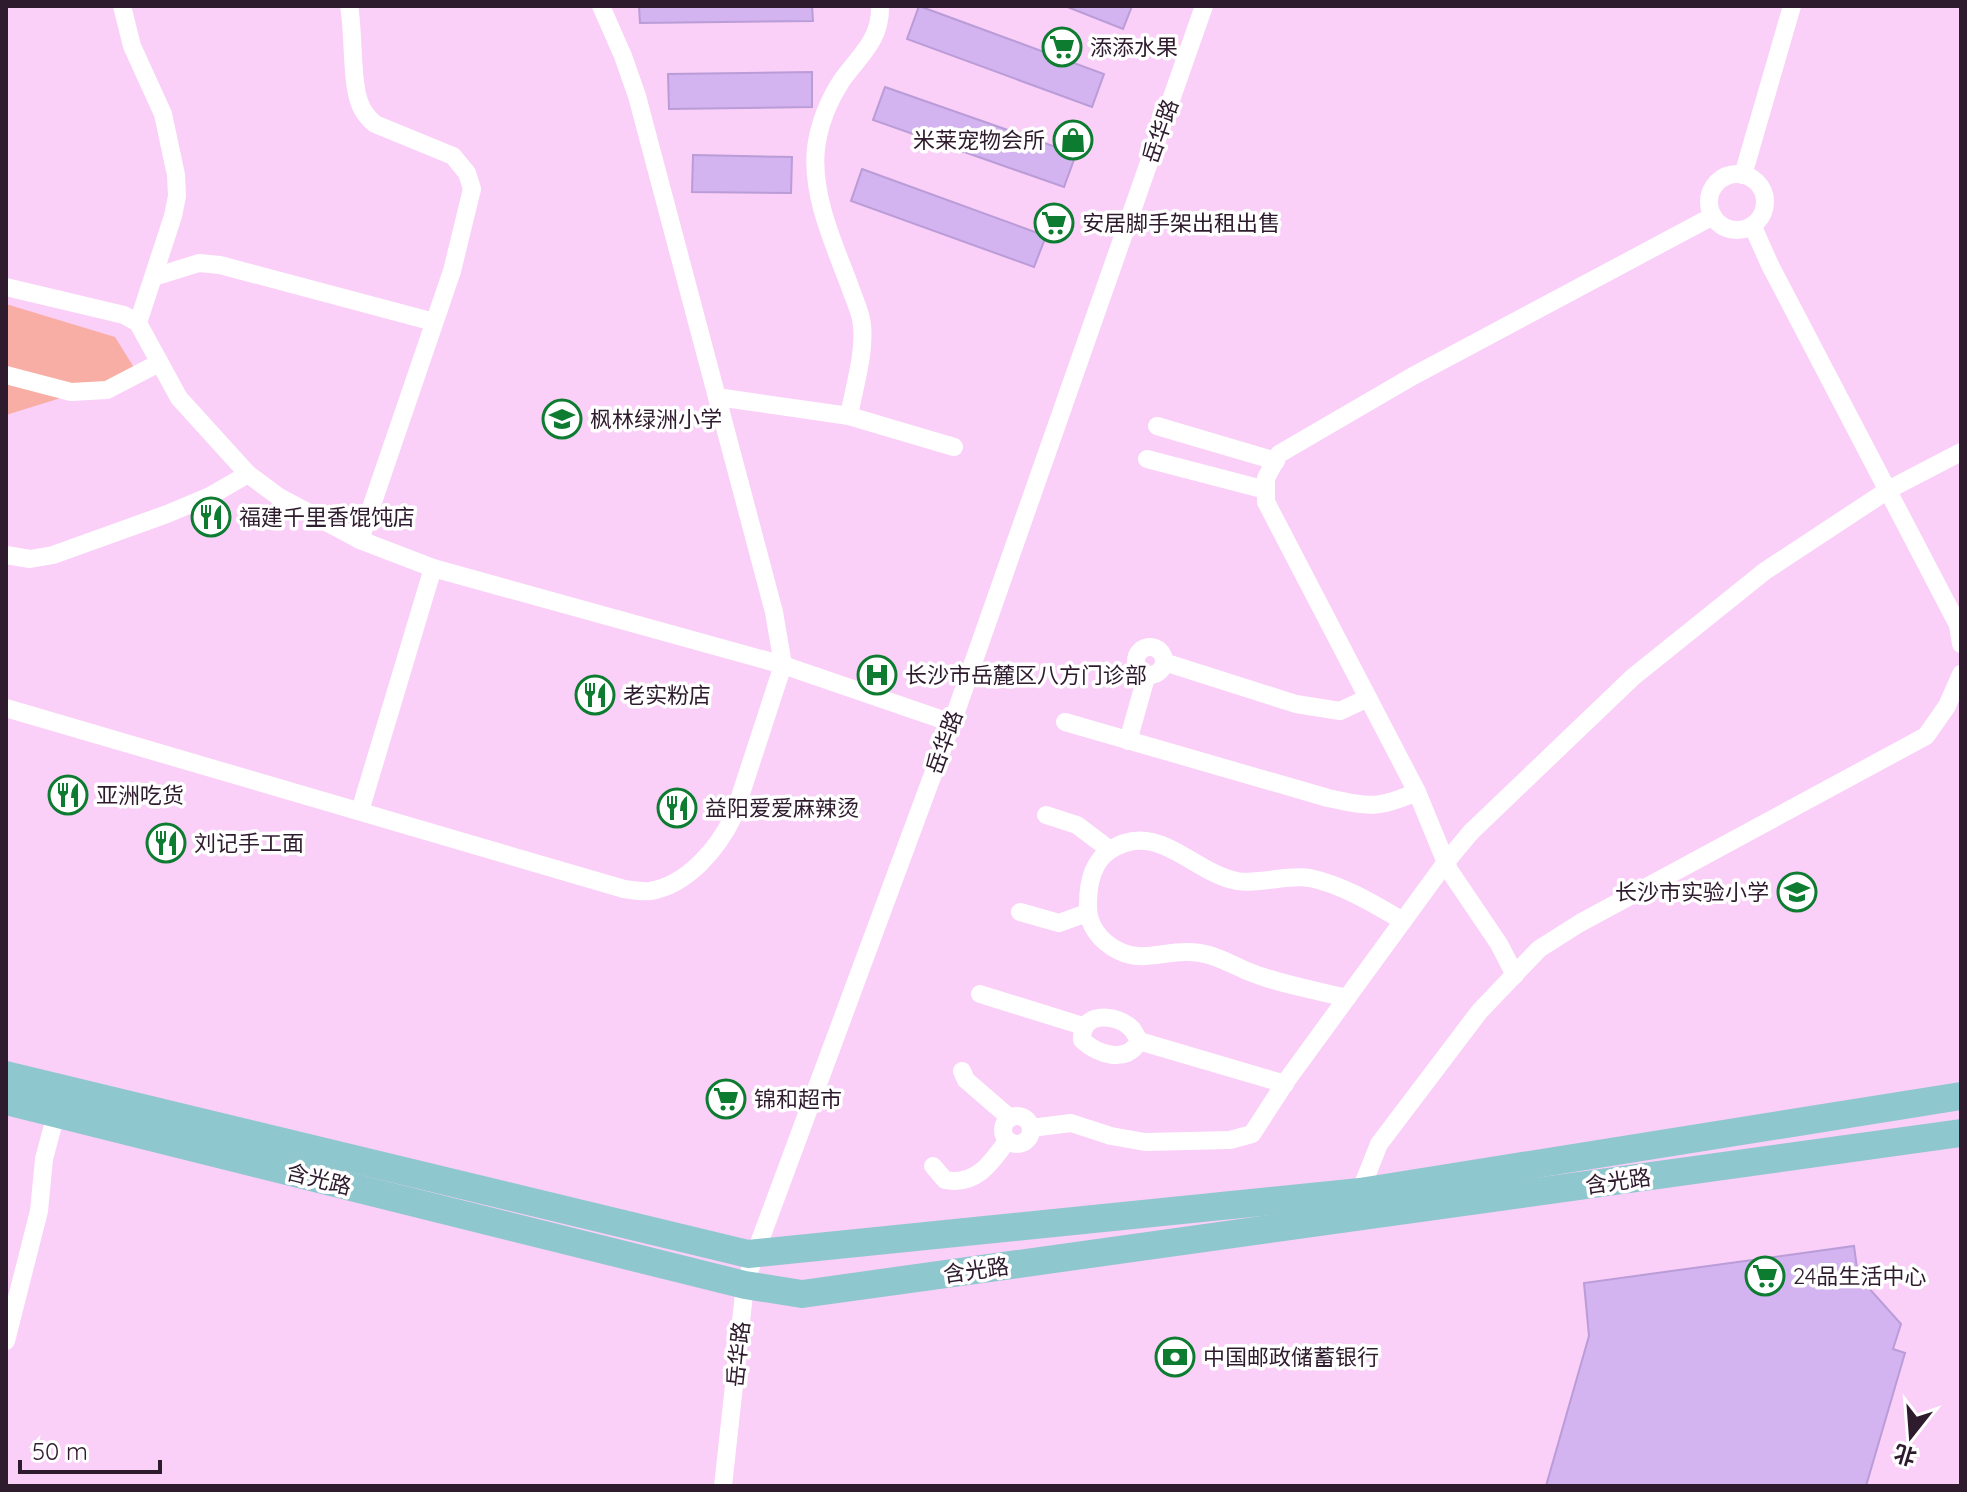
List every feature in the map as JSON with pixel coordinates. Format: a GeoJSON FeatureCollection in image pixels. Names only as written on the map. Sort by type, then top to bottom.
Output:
{"type":"FeatureCollection","features":[{"type":"Feature","properties":{"kind":"main road","name":"含光路"},"geometry":{"type":"LineString","coordinates":[[6,1075],[60,1101],[745,1285],[802,1294],[1961,1133]]}},
{"type":"Feature","properties":{"kind":"main road","name":"含光路"},"geometry":{"type":"LineString","coordinates":[[6,1101],[60,1101],[755,1254],[1360,1192],[1961,1096]]}},
{"type":"Feature","properties":{"kind":"street"},"geometry":{"type":"LineString","coordinates":[[122,6],[132,46],[163,114],[176,175],[177,196],[173,216],[138,323]]}},
{"type":"Feature","properties":{"kind":"street"},"geometry":{"type":"LineString","coordinates":[[349,6],[357,90],[367,117],[375,124],[453,156],[467,173],[472,189],[452,271],[360,540]]}},
{"type":"Feature","properties":{"kind":"street"},"geometry":{"type":"LineString","coordinates":[[6,708],[624,889],[651,891],[694,869],[724,837],[783,665],[774,612],[637,96],[601,6]]}},
{"type":"Feature","properties":{"kind":"street"},"geometry":{"type":"LineString","coordinates":[[849,416],[863,341],[862,322],[816,184],[816,149],[825,113],[842,80],[877,34],[880,6]]}},
{"type":"Feature","properties":{"kind":"street","name":"岳华路"},"geometry":{"type":"LineString","coordinates":[[723,1486],[745,1285],[755,1254],[952,723],[1204,6]]}},
{"type":"Feature","properties":{"kind":"street"},"geometry":{"type":"LineString","coordinates":[[1743,175],[1792,6]]}},
{"type":"Feature","properties":{"kind":"street"},"geometry":{"type":"LineString","coordinates":[[1738,173],[1743,175],[1755,180],[1765,195],[1764,213],[1753,227],[1735,231],[1719,225],[1709,210],[1710,192],[1721,178],[1738,173]]}},
{"type":"Feature","properties":{"kind":"street"},"geometry":{"type":"LineString","coordinates":[[1515,975],[1499,944],[1446,862],[1417,792],[1266,502],[1266,478],[1279,454],[1413,376],[1713,216]]}},
{"type":"Feature","properties":{"kind":"street"},"geometry":{"type":"LineString","coordinates":[[1753,227],[1958,625],[1961,644]]}},
{"type":"Feature","properties":{"kind":"street"},"geometry":{"type":"LineString","coordinates":[[154,277],[199,263],[220,265],[434,322]]}},
{"type":"Feature","properties":{"kind":"street"},"geometry":{"type":"LineString","coordinates":[[6,287],[124,315],[138,323],[179,398],[248,474],[279,497],[360,540],[433,568],[783,665],[952,723]]}},
{"type":"Feature","properties":{"kind":"street"},"geometry":{"type":"LineString","coordinates":[[6,375],[71,392],[107,390],[159,363]]}},
{"type":"Feature","properties":{"kind":"street"},"geometry":{"type":"LineString","coordinates":[[717,397],[849,416],[954,447]]}},
{"type":"Feature","properties":{"kind":"street"},"geometry":{"type":"LineString","coordinates":[[1157,426],[1276,461]]}},
{"type":"Feature","properties":{"kind":"street"},"geometry":{"type":"LineString","coordinates":[[1031,1128],[1071,1123],[1111,1136],[1145,1142],[1230,1140],[1252,1134],[1347,998],[1471,832],[1633,677],[1765,571],[1888,490],[1961,452]]}},
{"type":"Feature","properties":{"kind":"street"},"geometry":{"type":"LineString","coordinates":[[1147,459],[1266,490]]}},
{"type":"Feature","properties":{"kind":"street"},"geometry":{"type":"LineString","coordinates":[[6,555],[30,559],[53,555],[167,514],[210,496],[248,474]]}},
{"type":"Feature","properties":{"kind":"street"},"geometry":{"type":"LineString","coordinates":[[360,811],[433,568]]}},
{"type":"Feature","properties":{"kind":"street"},"geometry":{"type":"LineString","coordinates":[[1128,741],[1147,674],[1136,665],[1139,651],[1145,647],[1159,650],[1164,662],[1296,704],[1340,711],[1368,698]]}},
{"type":"Feature","properties":{"kind":"street"},"geometry":{"type":"LineString","coordinates":[[1360,1192],[1379,1144],[1479,1012],[1539,949],[1580,923],[1926,736],[1947,706],[1961,674]]}},
{"type":"Feature","properties":{"kind":"street"},"geometry":{"type":"LineString","coordinates":[[1065,722],[1368,807],[1385,805],[1417,792]]}},
{"type":"Feature","properties":{"kind":"street"},"geometry":{"type":"LineString","coordinates":[[1046,815],[1077,825],[1110,850]]}},
{"type":"Feature","properties":{"kind":"street"},"geometry":{"type":"LineString","coordinates":[[1347,998],[1248,972],[1214,955],[1185,952],[1140,957],[1122,953],[1099,939],[1087,913],[1089,880],[1103,855],[1119,843],[1146,841],[1169,846],[1217,875],[1239,881],[1308,878],[1361,897],[1403,921]]}},
{"type":"Feature","properties":{"kind":"street"},"geometry":{"type":"LineString","coordinates":[[1020,912],[1059,923],[1087,913]]}},
{"type":"Feature","properties":{"kind":"street"},"geometry":{"type":"LineString","coordinates":[[980,994],[1083,1026],[1100,1017],[1118,1021],[1132,1028],[1139,1041],[1285,1084]]}},
{"type":"Feature","properties":{"kind":"street"},"geometry":{"type":"LineString","coordinates":[[1083,1026],[1082,1040],[1093,1050],[1112,1055],[1127,1054],[1136,1049],[1139,1041]]}},
{"type":"Feature","properties":{"kind":"street"},"geometry":{"type":"LineString","coordinates":[[962,1071],[966,1080],[1010,1118]]}},
{"type":"Feature","properties":{"kind":"street"},"geometry":{"type":"LineString","coordinates":[[6,1341],[39,1211],[44,1159],[60,1101]]}},
{"type":"Feature","properties":{"kind":"street"},"geometry":{"type":"LineString","coordinates":[[1019,1116],[1027,1120],[1031,1128],[1030,1137],[1024,1143],[1015,1145],[1007,1141],[1003,1133],[1004,1124],[1010,1118],[1019,1116]]}},
{"type":"Feature","properties":{"kind":"street"},"geometry":{"type":"LineString","coordinates":[[933,1166],[945,1180],[961,1182],[975,1177],[991,1164],[1007,1141]]}},
{"type":"Feature","properties":{"kind":"shaded area"},"geometry":{"type":"Polygon","coordinates":[[[6,304],[115,337],[138,374],[6,415],[6,304]]]}},
{"type":"Feature","properties":{"kind":"building"},"geometry":{"type":"Polygon","coordinates":[[[639,6],[812,6],[813,21],[640,23],[639,6]]]}},
{"type":"Feature","properties":{"kind":"building"},"geometry":{"type":"Polygon","coordinates":[[[919,6],[1104,74],[1092,107],[907,39],[919,6]]]}},
{"type":"Feature","properties":{"kind":"building"},"geometry":{"type":"Polygon","coordinates":[[[1065,6],[1132,6],[1123,29],[1065,6]]]}},
{"type":"Feature","properties":{"kind":"building"},"geometry":{"type":"Polygon","coordinates":[[[812,72],[812,107],[669,109],[668,74],[812,72]]]}},
{"type":"Feature","properties":{"kind":"building"},"geometry":{"type":"Polygon","coordinates":[[[885,87],[1076,154],[1064,187],[873,120],[885,87]]]}},
{"type":"Feature","properties":{"kind":"building"},"geometry":{"type":"Polygon","coordinates":[[[693,155],[792,157],[791,193],[692,192],[693,155]]]}},
{"type":"Feature","properties":{"kind":"building"},"geometry":{"type":"Polygon","coordinates":[[[862,169],[1046,236],[1034,267],[851,201],[862,169]]]}},
{"type":"Feature","properties":{"kind":"building","name":"24品生活中心"},"geometry":{"type":"Polygon","coordinates":[[[1854,1246],[1858,1276],[1901,1324],[1893,1349],[1905,1353],[1866,1486],[1546,1486],[1589,1336],[1584,1283],[1854,1246]]]}},
{"type":"Feature","properties":{"kind":"place","name":"添添水果"},"geometry":{"type":"Point","coordinates":[1062,47]}},
{"type":"Feature","properties":{"kind":"place","name":"米莱宠物会所"},"geometry":{"type":"Point","coordinates":[1073,140]}},
{"type":"Feature","properties":{"kind":"place","name":"安居脚手架出租出售"},"geometry":{"type":"Point","coordinates":[1054,223]}},
{"type":"Feature","properties":{"kind":"place","name":"枫林绿洲小学"},"geometry":{"type":"Point","coordinates":[562,419]}},
{"type":"Feature","properties":{"kind":"place","name":"福建千里香馄饨店"},"geometry":{"type":"Point","coordinates":[211,517]}},
{"type":"Feature","properties":{"kind":"place","name":"长沙市岳麓区八方门诊部"},"geometry":{"type":"Point","coordinates":[877,675]}},
{"type":"Feature","properties":{"kind":"place","name":"老实粉店"},"geometry":{"type":"Point","coordinates":[595,695]}},
{"type":"Feature","properties":{"kind":"place","name":"亚洲吃货"},"geometry":{"type":"Point","coordinates":[68,795]}},
{"type":"Feature","properties":{"kind":"place","name":"益阳爱爱麻辣烫"},"geometry":{"type":"Point","coordinates":[677,808]}},
{"type":"Feature","properties":{"kind":"place","name":"刘记手工面"},"geometry":{"type":"Point","coordinates":[166,843]}},
{"type":"Feature","properties":{"kind":"place","name":"长沙市实验小学"},"geometry":{"type":"Point","coordinates":[1797,892]}},
{"type":"Feature","properties":{"kind":"place","name":"锦和超市"},"geometry":{"type":"Point","coordinates":[726,1099]}},
{"type":"Feature","properties":{"kind":"place","name":"24品生活中心"},"geometry":{"type":"Point","coordinates":[1765,1276]}},
{"type":"Feature","properties":{"kind":"place","name":"中国邮政储蓄银行"},"geometry":{"type":"Point","coordinates":[1175,1357]}}]}
